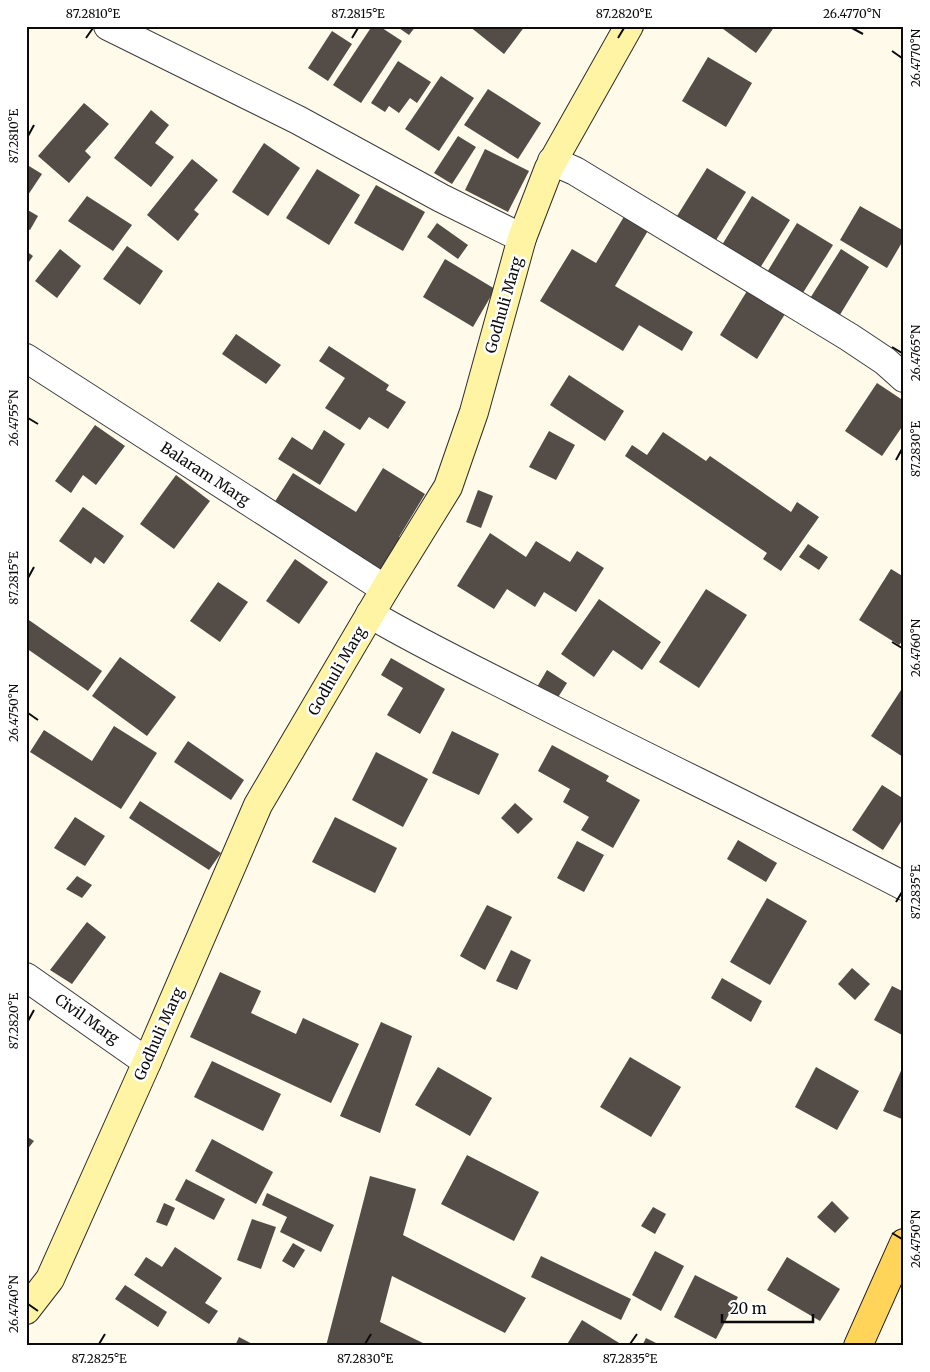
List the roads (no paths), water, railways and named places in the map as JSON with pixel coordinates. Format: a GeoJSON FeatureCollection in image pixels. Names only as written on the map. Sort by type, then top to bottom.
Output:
{"type":"FeatureCollection","features":[{"type":"Feature","properties":{"kind":"main road","name":"Godhuli Marg"},"geometry":{"type":"LineString","coordinates":[[26,1310],[50,1278],[147,1062],[258,805],[370,614],[448,488],[474,412],[522,238],[552,162],[629,26]]}},
{"type":"Feature","properties":{"kind":"main road"},"geometry":{"type":"LineString","coordinates":[[858,1346],[904,1243]]}},
{"type":"Feature","properties":{"kind":"main road"},"geometry":{"type":"LineString","coordinates":[[878,1346],[904,1283]]}},
{"type":"Feature","properties":{"kind":"street"},"geometry":{"type":"LineString","coordinates":[[108,26],[298,120],[441,198],[522,238]]}},
{"type":"Feature","properties":{"kind":"street"},"geometry":{"type":"LineString","coordinates":[[552,162],[575,171],[840,332],[885,361],[904,378]]}},
{"type":"Feature","properties":{"kind":"street","name":"Balaram Marg"},"geometry":{"type":"LineString","coordinates":[[26,358],[385,589]]}},
{"type":"Feature","properties":{"kind":"street"},"geometry":{"type":"LineString","coordinates":[[370,614],[404,634],[510,688],[808,836],[904,886]]}},
{"type":"Feature","properties":{"kind":"street","name":"Civil Marg"},"geometry":{"type":"LineString","coordinates":[[26,977],[147,1062]]}}]}
